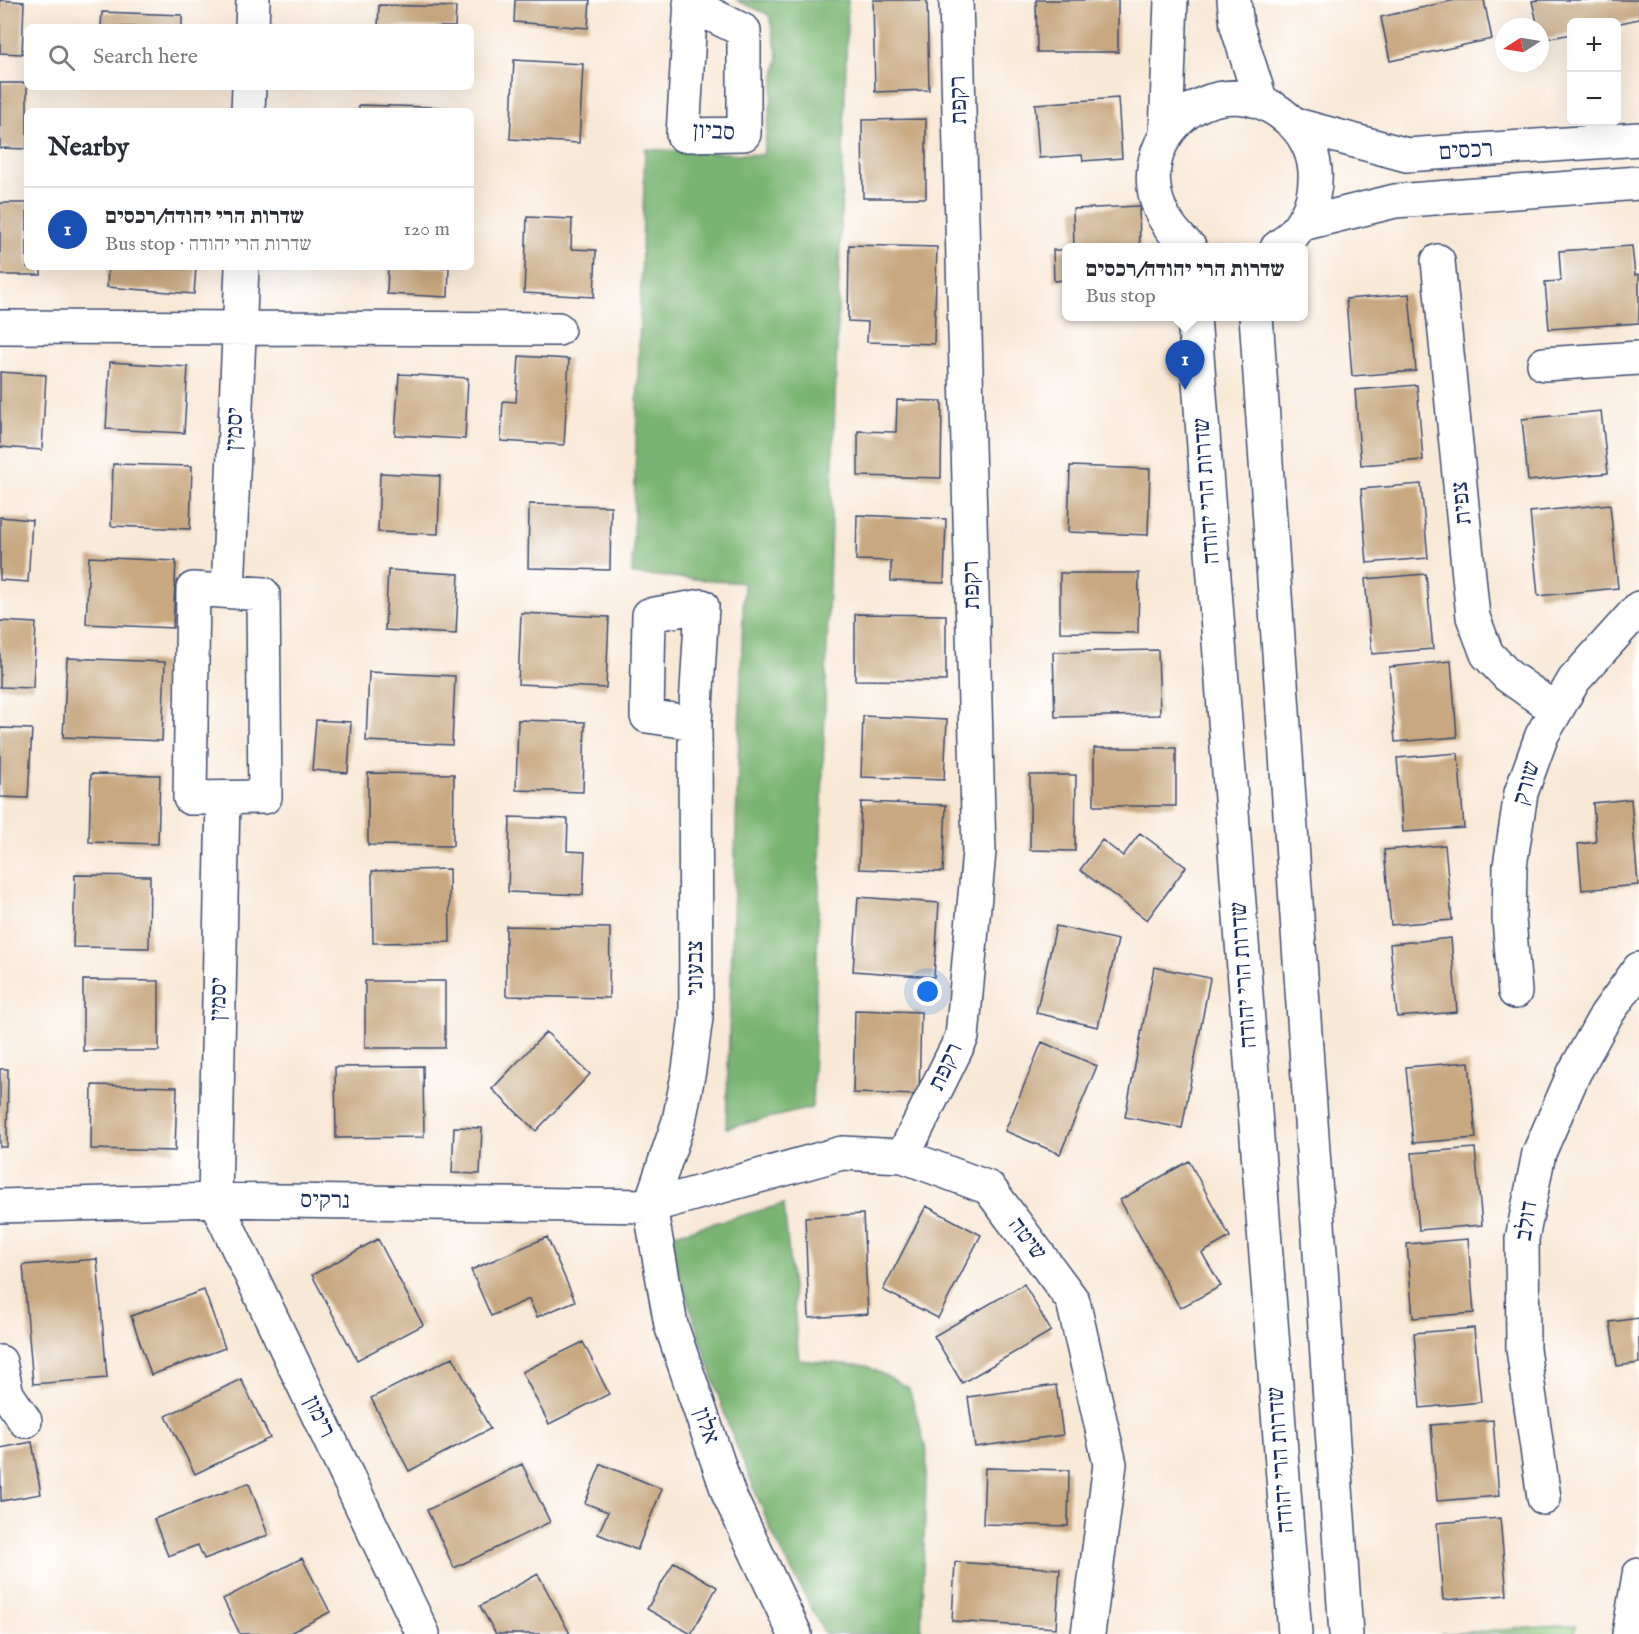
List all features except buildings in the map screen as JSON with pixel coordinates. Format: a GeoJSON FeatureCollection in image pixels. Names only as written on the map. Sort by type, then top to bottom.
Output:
{"type":"FeatureCollection","features":[{"type":"Feature","properties":{"kind":"street"},"geometry":{"type":"LineString","coordinates":[[252,24],[253,0]]}},
{"type":"Feature","properties":{"kind":"street","name":"רקפת"},"geometry":{"type":"LineString","coordinates":[[903,1156],[962,1037],[978,852],[957,0]]}},
{"type":"Feature","properties":{"kind":"street"},"geometry":{"type":"LineString","coordinates":[[1166,134],[1171,0]]}},
{"type":"Feature","properties":{"kind":"street"},"geometry":{"type":"LineString","coordinates":[[1234,0],[1237,26],[1262,102]]}},
{"type":"Feature","properties":{"kind":"street"},"geometry":{"type":"LineString","coordinates":[[248,108],[249,90]]}},
{"type":"Feature","properties":{"kind":"street"},"geometry":{"type":"LineString","coordinates":[[1181,243],[1162,217],[1155,197],[1153,176],[1156,154],[1166,134],[1180,117],[1198,105],[1219,98],[1241,97],[1262,102],[1280,112],[1296,125],[1308,143],[1314,163],[1316,184],[1312,204],[1302,224],[1284,243]]}},
{"type":"Feature","properties":{"kind":"street","name":"רכסים"},"geometry":{"type":"LineString","coordinates":[[1296,125],[1407,155],[1639,139]]}},
{"type":"Feature","properties":{"kind":"street","name":"רכסים"},"geometry":{"type":"LineString","coordinates":[[1302,224],[1395,201],[1639,183]]}},
{"type":"Feature","properties":{"kind":"street","name":"צפית"},"geometry":{"type":"LineString","coordinates":[[1438,261],[1473,617],[1487,654],[1508,676],[1556,710]]}},
{"type":"Feature","properties":{"kind":"street","name":"יסמין"},"geometry":{"type":"LineString","coordinates":[[228,591],[242,270]]}},
{"type":"Feature","properties":{"kind":"street","name":"שדרות הרי יהודה"},"geometry":{"type":"LineString","coordinates":[[1194,321],[1295,1634]]}},
{"type":"Feature","properties":{"kind":"street"},"geometry":{"type":"LineString","coordinates":[[1256,321],[1346,1634]]}},
{"type":"Feature","properties":{"kind":"street"},"geometry":{"type":"LineString","coordinates":[[0,327],[558,329]]}},
{"type":"Feature","properties":{"kind":"street"},"geometry":{"type":"LineString","coordinates":[[1544,364],[1639,358]]}},
{"type":"Feature","properties":{"kind":"street"},"geometry":{"type":"LineString","coordinates":[[193,589],[228,591],[263,594],[265,797],[190,798],[193,589]]}},
{"type":"Feature","properties":{"kind":"street","name":"שורק"},"geometry":{"type":"LineString","coordinates":[[1515,992],[1509,919],[1510,866],[1521,793],[1542,735],[1574,680],[1639,608]]}},
{"type":"Feature","properties":{"kind":"street","name":"צבעוני"},"geometry":{"type":"LineString","coordinates":[[650,1206],[679,1121],[689,1071],[696,1017],[694,723]]}},
{"type":"Feature","properties":{"kind":"street","name":"יסמין"},"geometry":{"type":"LineString","coordinates":[[215,1200],[223,798]]}},
{"type":"Feature","properties":{"kind":"street","name":"דולב"},"geometry":{"type":"LineString","coordinates":[[1544,1498],[1523,1349],[1522,1239],[1539,1153],[1574,1073],[1606,1016],[1639,969]]}},
{"type":"Feature","properties":{"kind":"street","name":"שיטה"},"geometry":{"type":"LineString","coordinates":[[650,1206],[842,1153],[903,1156],[989,1188],[1073,1301],[1110,1464],[1088,1634]]}},
{"type":"Feature","properties":{"kind":"street","name":"נרקיס"},"geometry":{"type":"LineString","coordinates":[[0,1206],[215,1200],[650,1206]]}},
{"type":"Feature","properties":{"kind":"street","name":"רימון"},"geometry":{"type":"LineString","coordinates":[[215,1200],[423,1634]]}},
{"type":"Feature","properties":{"kind":"street","name":"אלון"},"geometry":{"type":"LineString","coordinates":[[650,1206],[671,1325],[729,1495],[795,1634]]}},
{"type":"Feature","properties":{"kind":"street"},"geometry":{"type":"LineString","coordinates":[[0,1362],[7,1394],[25,1421]]}},
{"type":"Feature","properties":{"kind":"street"},"geometry":{"type":"LineString","coordinates":[[1629,1634],[1639,1575]]}},
{"type":"Feature","properties":{"kind":"green space"},"geometry":{"type":"Polygon","coordinates":[[[736,0],[848,0],[812,1108],[726,1128],[744,583],[632,574],[645,149],[763,155],[778,57],[769,15],[736,0]]]}},
{"type":"Feature","properties":{"kind":"green space"},"geometry":{"type":"Polygon","coordinates":[[[784,1204],[799,1360],[867,1366],[909,1388],[927,1452],[921,1634],[825,1634],[772,1533],[727,1422],[667,1236],[784,1204]]]}},
{"type":"Feature","properties":{"kind":"green space"},"geometry":{"type":"Polygon","coordinates":[[[1576,1625],[1575,1634],[1441,1634],[1576,1625]]]}},
{"type":"Feature","properties":{"kind":"place","name":"שדרות הרי יהודה/רכסים"},"geometry":{"type":"Point","coordinates":[1185,390]}}]}
